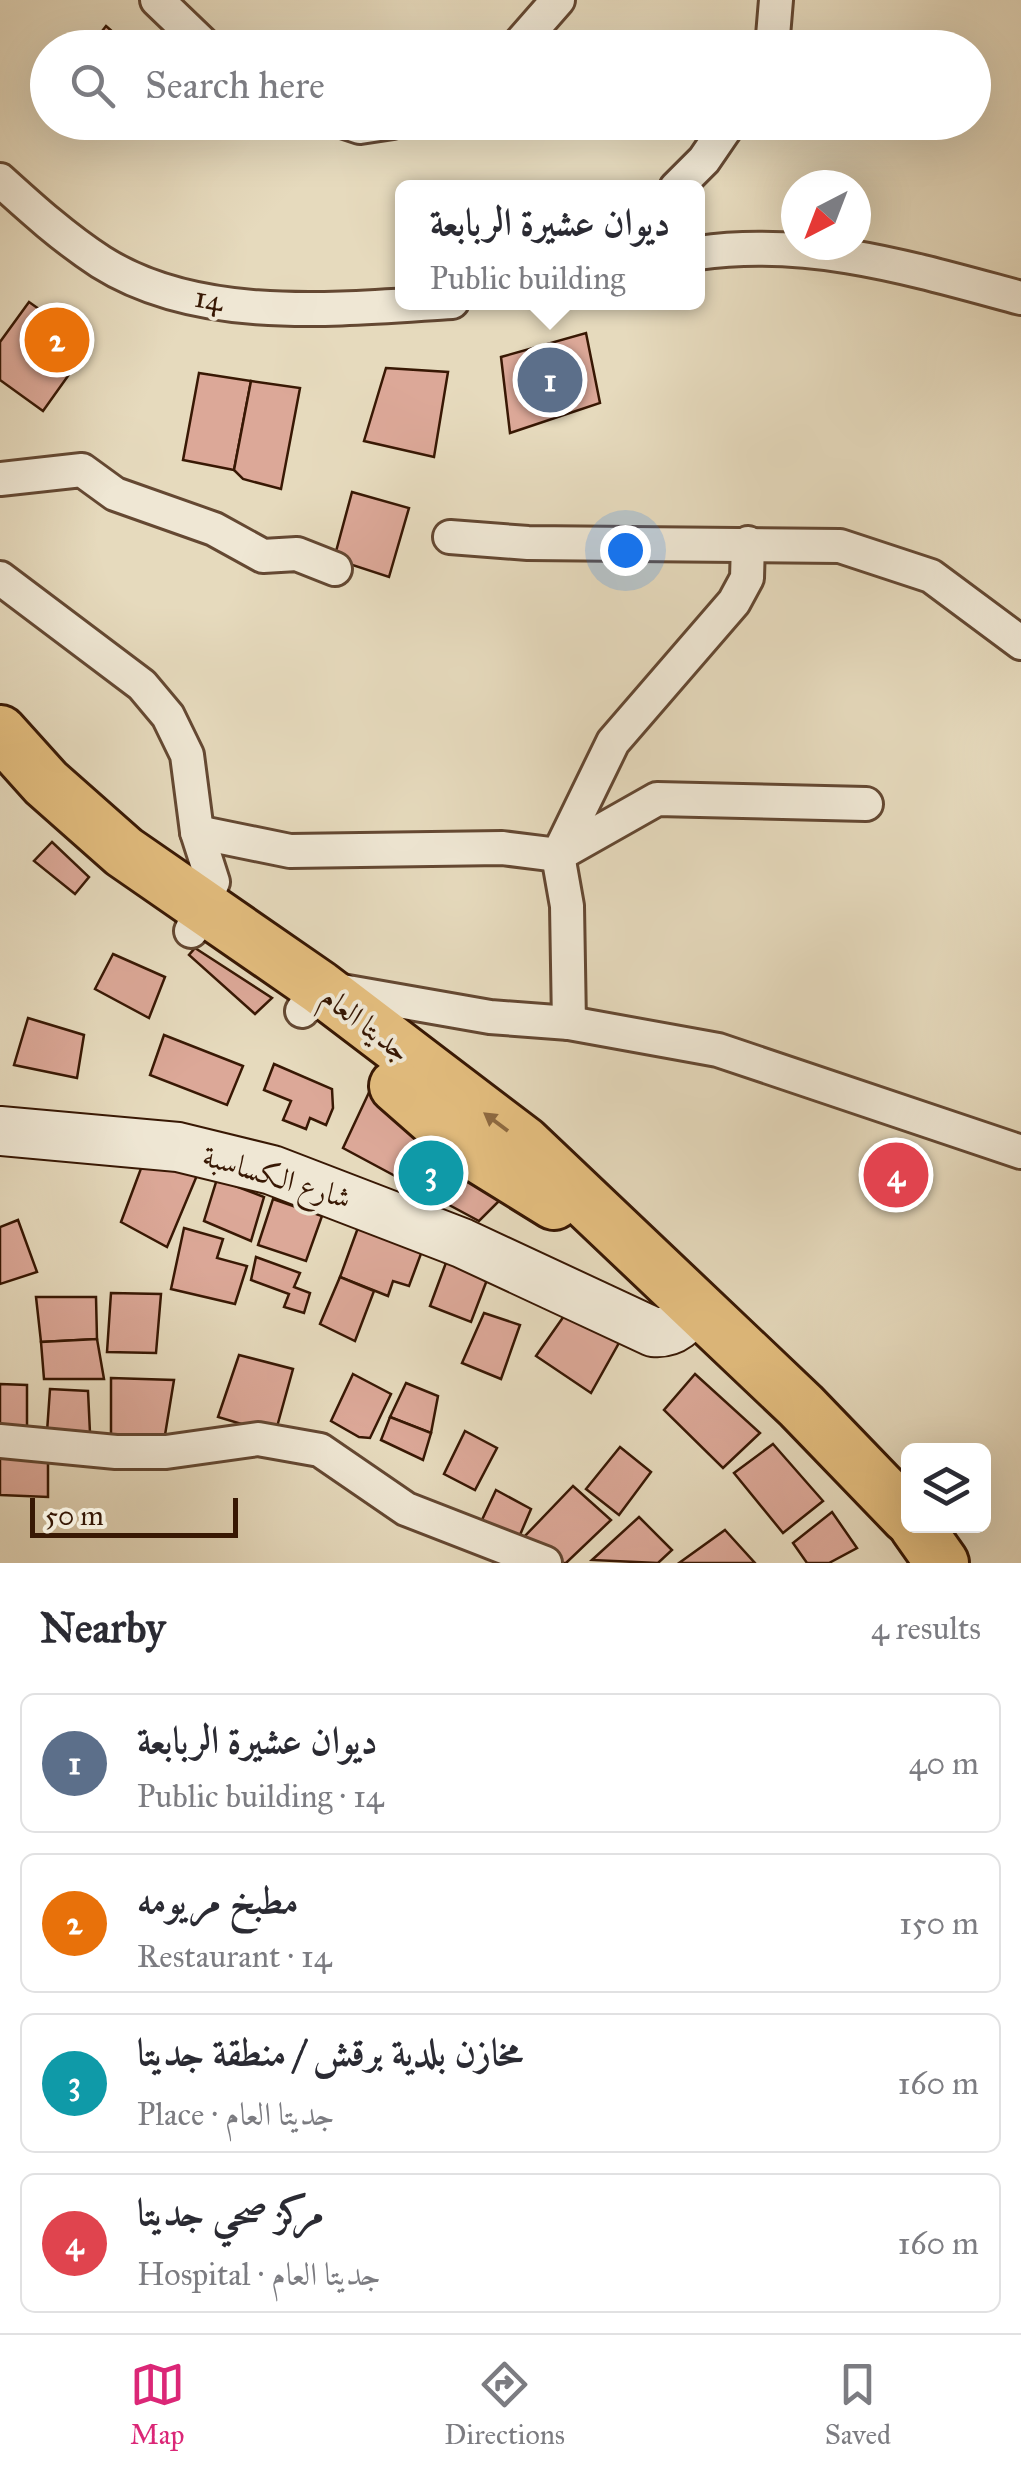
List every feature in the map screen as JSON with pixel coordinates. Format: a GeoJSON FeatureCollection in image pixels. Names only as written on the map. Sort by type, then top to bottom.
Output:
{"type":"FeatureCollection","features":[{"type":"Feature","properties":{"kind":"main road","name":"جديتا العام"},"geometry":{"type":"LineString","coordinates":[[0,732],[46,783],[198,920]]}},
{"type":"Feature","properties":{"kind":"main road","name":"جديتا العام"},"geometry":{"type":"LineString","coordinates":[[0,772],[104,870],[198,920],[310,999],[470,1151],[606,1236],[802,1406],[901,1509]]}},
{"type":"Feature","properties":{"kind":"main road"},"geometry":{"type":"LineString","coordinates":[[921,1533],[942,1563]]}},
{"type":"Feature","properties":{"kind":"street"},"geometry":{"type":"LineString","coordinates":[[157,0],[188,30]]}},
{"type":"Feature","properties":{"kind":"street"},"geometry":{"type":"LineString","coordinates":[[532,30],[558,0]]}},
{"type":"Feature","properties":{"kind":"street"},"geometry":{"type":"LineString","coordinates":[[774,30],[776,0]]}},
{"type":"Feature","properties":{"kind":"street"},"geometry":{"type":"LineString","coordinates":[[684,180],[718,140]]}},
{"type":"Feature","properties":{"kind":"street","name":"14"},"geometry":{"type":"LineString","coordinates":[[0,180],[104,264],[175,292],[273,310],[395,305]]}},
{"type":"Feature","properties":{"kind":"street"},"geometry":{"type":"LineString","coordinates":[[705,252],[780,246],[842,252],[1021,298]]}},
{"type":"Feature","properties":{"kind":"street"},"geometry":{"type":"LineString","coordinates":[[0,480],[82,470],[116,494],[214,529],[263,556],[297,554],[335,570]]}},
{"type":"Feature","properties":{"kind":"street"},"geometry":{"type":"LineString","coordinates":[[450,538],[528,543],[840,546],[908,565],[972,603],[1021,643]]}},
{"type":"Feature","properties":{"kind":"street"},"geometry":{"type":"LineString","coordinates":[[569,1023],[567,906],[558,856],[613,742],[734,602],[747,578],[748,543]]}},
{"type":"Feature","properties":{"kind":"street"},"geometry":{"type":"LineString","coordinates":[[0,578],[142,685],[168,716],[187,755],[197,832],[213,882],[198,920]]}},
{"type":"Feature","properties":{"kind":"street"},"geometry":{"type":"LineString","coordinates":[[197,832],[290,851],[502,848],[558,856],[658,799],[866,804]]}},
{"type":"Feature","properties":{"kind":"street"},"geometry":{"type":"LineString","coordinates":[[310,999],[569,1023],[718,1050],[1021,1152]]}},
{"type":"Feature","properties":{"kind":"street","name":"شارع الكساسبة"},"geometry":{"type":"LineString","coordinates":[[0,1131],[178,1147],[272,1170],[462,1243],[634,1326],[667,1333],[701,1318]]}},
{"type":"Feature","properties":{"kind":"street"},"geometry":{"type":"LineString","coordinates":[[0,1441],[70,1450],[149,1452],[258,1439],[320,1450],[406,1508],[545,1563]]}},
{"type":"Feature","properties":{"kind":"building"},"geometry":{"type":"Polygon","coordinates":[[[29,302],[90,345],[43,411],[0,380],[0,342],[29,302]]]}},
{"type":"Feature","properties":{"kind":"building"},"geometry":{"type":"Polygon","coordinates":[[[586,333],[600,403],[510,433],[501,357],[586,333]]]}},
{"type":"Feature","properties":{"kind":"building"},"geometry":{"type":"Polygon","coordinates":[[[386,368],[448,372],[434,457],[364,441],[386,368]]]}},
{"type":"Feature","properties":{"kind":"building"},"geometry":{"type":"Polygon","coordinates":[[[199,373],[251,381],[234,470],[183,460],[199,373]]]}},
{"type":"Feature","properties":{"kind":"building"},"geometry":{"type":"Polygon","coordinates":[[[251,381],[300,388],[281,489],[243,479],[234,470],[251,381]]]}},
{"type":"Feature","properties":{"kind":"building"},"geometry":{"type":"Polygon","coordinates":[[[352,492],[409,508],[389,577],[334,559],[352,492]]]}},
{"type":"Feature","properties":{"kind":"building"},"geometry":{"type":"Polygon","coordinates":[[[52,842],[89,877],[75,894],[34,861],[52,842]]]}},
{"type":"Feature","properties":{"kind":"building"},"geometry":{"type":"Polygon","coordinates":[[[195,948],[272,998],[255,1014],[189,955],[195,948]]]}},
{"type":"Feature","properties":{"kind":"building"},"geometry":{"type":"Polygon","coordinates":[[[113,954],[165,977],[149,1018],[95,989],[113,954]]]}},
{"type":"Feature","properties":{"kind":"building"},"geometry":{"type":"Polygon","coordinates":[[[28,1018],[84,1035],[77,1078],[14,1065],[28,1018]]]}},
{"type":"Feature","properties":{"kind":"building"},"geometry":{"type":"Polygon","coordinates":[[[164,1035],[243,1066],[227,1105],[150,1075],[164,1035]]]}},
{"type":"Feature","properties":{"kind":"building"},"geometry":{"type":"Polygon","coordinates":[[[274,1064],[332,1089],[333,1108],[326,1125],[310,1118],[306,1129],[283,1120],[291,1101],[264,1090],[274,1064]]]}},
{"type":"Feature","properties":{"kind":"building"},"geometry":{"type":"Polygon","coordinates":[[[372,1086],[502,1198],[479,1221],[343,1148],[372,1086]]]}},
{"type":"Feature","properties":{"kind":"building"},"geometry":{"type":"Polygon","coordinates":[[[146,1155],[198,1173],[167,1247],[121,1222],[146,1155]]]}},
{"type":"Feature","properties":{"kind":"building"},"geometry":{"type":"Polygon","coordinates":[[[217,1179],[264,1197],[251,1241],[204,1221],[217,1179]]]}},
{"type":"Feature","properties":{"kind":"building"},"geometry":{"type":"Polygon","coordinates":[[[273,1199],[322,1216],[306,1261],[258,1245],[273,1199]]]}},
{"type":"Feature","properties":{"kind":"building"},"geometry":{"type":"Polygon","coordinates":[[[18,1220],[37,1272],[0,1284],[0,1227],[18,1220]]]}},
{"type":"Feature","properties":{"kind":"building"},"geometry":{"type":"Polygon","coordinates":[[[359,1225],[422,1251],[409,1286],[393,1281],[388,1296],[340,1277],[359,1225]]]}},
{"type":"Feature","properties":{"kind":"building"},"geometry":{"type":"Polygon","coordinates":[[[184,1228],[223,1239],[217,1258],[247,1266],[235,1304],[171,1289],[184,1228]]]}},
{"type":"Feature","properties":{"kind":"building"},"geometry":{"type":"Polygon","coordinates":[[[256,1257],[300,1273],[294,1287],[310,1293],[304,1313],[284,1307],[289,1294],[251,1280],[256,1257]]]}},
{"type":"Feature","properties":{"kind":"building"},"geometry":{"type":"Polygon","coordinates":[[[447,1260],[490,1272],[471,1322],[430,1306],[447,1260]]]}},
{"type":"Feature","properties":{"kind":"building"},"geometry":{"type":"Polygon","coordinates":[[[340,1277],[374,1291],[355,1341],[320,1324],[340,1277]]]}},
{"type":"Feature","properties":{"kind":"building"},"geometry":{"type":"Polygon","coordinates":[[[111,1293],[161,1294],[156,1353],[107,1352],[111,1293]]]}},
{"type":"Feature","properties":{"kind":"building"},"geometry":{"type":"Polygon","coordinates":[[[36,1297],[96,1297],[97,1339],[41,1342],[36,1297]]]}},
{"type":"Feature","properties":{"kind":"building"},"geometry":{"type":"Polygon","coordinates":[[[571,1306],[620,1341],[591,1393],[536,1356],[571,1306]]]}},
{"type":"Feature","properties":{"kind":"building"},"geometry":{"type":"Polygon","coordinates":[[[484,1313],[520,1325],[501,1379],[462,1363],[484,1313]]]}},
{"type":"Feature","properties":{"kind":"building"},"geometry":{"type":"Polygon","coordinates":[[[97,1339],[104,1379],[44,1379],[41,1342],[97,1339]]]}},
{"type":"Feature","properties":{"kind":"building"},"geometry":{"type":"Polygon","coordinates":[[[239,1355],[293,1369],[275,1434],[218,1417],[239,1355]]]}},
{"type":"Feature","properties":{"kind":"building"},"geometry":{"type":"Polygon","coordinates":[[[353,1374],[391,1394],[370,1438],[359,1437],[331,1421],[353,1374]]]}},
{"type":"Feature","properties":{"kind":"building"},"geometry":{"type":"Polygon","coordinates":[[[695,1374],[760,1433],[723,1468],[664,1410],[695,1374]]]}},
{"type":"Feature","properties":{"kind":"building"},"geometry":{"type":"Polygon","coordinates":[[[111,1378],[174,1380],[165,1435],[111,1434],[111,1378]]]}},
{"type":"Feature","properties":{"kind":"building"},"geometry":{"type":"Polygon","coordinates":[[[406,1383],[438,1396],[431,1433],[390,1417],[406,1383]]]}},
{"type":"Feature","properties":{"kind":"building"},"geometry":{"type":"Polygon","coordinates":[[[0,1384],[27,1385],[27,1433],[0,1431],[0,1384]]]}},
{"type":"Feature","properties":{"kind":"building"},"geometry":{"type":"Polygon","coordinates":[[[50,1389],[88,1391],[90,1433],[47,1432],[50,1389]]]}},
{"type":"Feature","properties":{"kind":"building"},"geometry":{"type":"Polygon","coordinates":[[[390,1417],[431,1433],[423,1460],[381,1440],[390,1417]]]}},
{"type":"Feature","properties":{"kind":"building"},"geometry":{"type":"Polygon","coordinates":[[[465,1431],[497,1448],[475,1490],[444,1474],[465,1431]]]}},
{"type":"Feature","properties":{"kind":"building"},"geometry":{"type":"Polygon","coordinates":[[[773,1444],[823,1501],[783,1533],[734,1473],[773,1444]]]}},
{"type":"Feature","properties":{"kind":"building"},"geometry":{"type":"Polygon","coordinates":[[[620,1447],[651,1472],[619,1515],[586,1489],[620,1447]]]}},
{"type":"Feature","properties":{"kind":"building"},"geometry":{"type":"Polygon","coordinates":[[[0,1455],[48,1459],[48,1497],[0,1495],[0,1455]]]}},
{"type":"Feature","properties":{"kind":"building"},"geometry":{"type":"Polygon","coordinates":[[[573,1486],[611,1520],[566,1563],[558,1563],[525,1536],[573,1486]]]}},
{"type":"Feature","properties":{"kind":"building"},"geometry":{"type":"Polygon","coordinates":[[[496,1490],[531,1509],[517,1542],[481,1522],[496,1490]]]}},
{"type":"Feature","properties":{"kind":"building"},"geometry":{"type":"Polygon","coordinates":[[[832,1512],[857,1548],[829,1563],[807,1563],[793,1543],[832,1512]]]}},
{"type":"Feature","properties":{"kind":"building"},"geometry":{"type":"Polygon","coordinates":[[[639,1517],[672,1550],[658,1563],[592,1560],[639,1517]]]}},
{"type":"Feature","properties":{"kind":"building"},"geometry":{"type":"Polygon","coordinates":[[[725,1530],[755,1563],[679,1563],[725,1530]]]}},
{"type":"Feature","properties":{"kind":"place","name":"مطبخ مريومه"},"geometry":{"type":"Point","coordinates":[57,340]}},
{"type":"Feature","properties":{"kind":"place","name":"ديوان عشيرة الربابعة"},"geometry":{"type":"Point","coordinates":[550,380]}},
{"type":"Feature","properties":{"kind":"place","name":"مخازن بلدية برقش / منطقة جديتا"},"geometry":{"type":"Point","coordinates":[431,1173]}},
{"type":"Feature","properties":{"kind":"place","name":"مركز صحي جديتا"},"geometry":{"type":"Point","coordinates":[896,1175]}}]}
